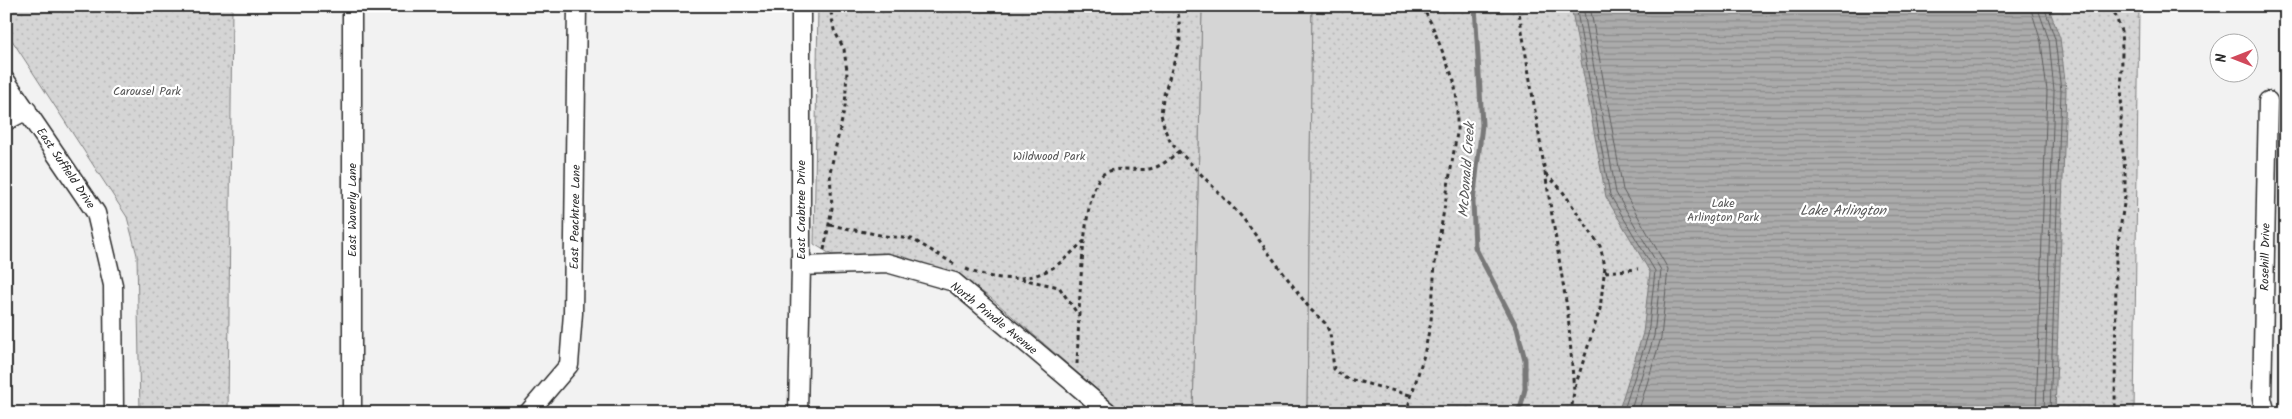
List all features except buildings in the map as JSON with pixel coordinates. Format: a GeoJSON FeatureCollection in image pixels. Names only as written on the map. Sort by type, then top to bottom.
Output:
{"type":"FeatureCollection","features":[{"type":"Feature","properties":{"kind":"street","name":"East Waverly Lane"},"geometry":{"type":"LineString","coordinates":[[352,6],[352,413]]}},
{"type":"Feature","properties":{"kind":"street","name":"East Peachtree Lane"},"geometry":{"type":"LineString","coordinates":[[528,413],[568,365],[573,313],[577,6]]}},
{"type":"Feature","properties":{"kind":"street","name":"East Crabtree Drive"},"geometry":{"type":"LineString","coordinates":[[798,413],[802,266],[801,6]]}},
{"type":"Feature","properties":{"kind":"street","name":"East Suffield Drive"},"geometry":{"type":"LineString","coordinates":[[6,81],[96,213],[113,285],[114,413]]}},
{"type":"Feature","properties":{"kind":"street","name":"Rosehill Drive"},"geometry":{"type":"LineString","coordinates":[[2266,413],[2262,398],[2268,101]]}},
{"type":"Feature","properties":{"kind":"street"},"geometry":{"type":"LineString","coordinates":[[6,121],[27,110]]}},
{"type":"Feature","properties":{"kind":"street","name":"North Prindle Avenue"},"geometry":{"type":"LineString","coordinates":[[802,266],[887,263],[954,282],[1109,413]]}},
{"type":"Feature","properties":{"kind":"path"},"geometry":{"type":"LineString","coordinates":[[821,265],[826,235],[830,225],[832,208],[830,172],[844,107],[847,71],[844,49],[834,30],[830,6]]}},
{"type":"Feature","properties":{"kind":"path"},"geometry":{"type":"LineString","coordinates":[[1176,6],[1179,18],[1180,44],[1166,86],[1161,114],[1171,143],[1242,217],[1310,309],[1325,324],[1330,334],[1334,369],[1345,378],[1410,395]]}},
{"type":"Feature","properties":{"kind":"path"},"geometry":{"type":"LineString","coordinates":[[1406,413],[1410,395],[1424,355],[1431,321],[1435,263],[1457,133],[1458,100],[1454,81],[1432,25],[1422,6]]}},
{"type":"Feature","properties":{"kind":"path"},"geometry":{"type":"LineString","coordinates":[[1518,6],[1568,314],[1574,392],[1572,413]]}},
{"type":"Feature","properties":{"kind":"path"},"geometry":{"type":"LineString","coordinates":[[2112,6],[2121,31],[2121,130],[2125,173],[2125,197],[2116,256],[2115,413]]}},
{"type":"Feature","properties":{"kind":"path"},"geometry":{"type":"LineString","coordinates":[[1076,385],[1084,241],[1092,193],[1102,176],[1111,170],[1150,169],[1162,165],[1179,151]]}},
{"type":"Feature","properties":{"kind":"path"},"geometry":{"type":"LineString","coordinates":[[1546,174],[1561,189],[1600,246],[1605,272],[1600,309],[1574,392]]}},
{"type":"Feature","properties":{"kind":"path"},"geometry":{"type":"LineString","coordinates":[[830,225],[886,236],[912,238],[958,266],[978,274],[999,279],[1020,279],[1059,288],[1080,316]]}},
{"type":"Feature","properties":{"kind":"path"},"geometry":{"type":"LineString","coordinates":[[1020,279],[1053,268],[1084,241]]}},
{"type":"Feature","properties":{"kind":"path"},"geometry":{"type":"LineString","coordinates":[[1605,272],[1638,269]]}},
{"type":"Feature","properties":{"kind":"green space","name":"Carousel Park"},"geometry":{"type":"Polygon","coordinates":[[[6,6],[232,6],[228,413],[140,413],[137,255],[127,217],[6,31],[6,6]]]}},
{"type":"Feature","properties":{"kind":"green space","name":"Wildwood Park"},"geometry":{"type":"Polygon","coordinates":[[[818,6],[1202,6],[1193,413],[1124,413],[991,298],[957,275],[898,255],[832,255],[814,244],[818,6]]]}},
{"type":"Feature","properties":{"kind":"green space"},"geometry":{"type":"Polygon","coordinates":[[[1202,6],[1312,6],[1307,413],[1193,413],[1202,6]]]}},
{"type":"Feature","properties":{"kind":"green space","name":"Lake Arlington Park"},"geometry":{"type":"Polygon","coordinates":[[[1312,6],[2139,6],[2134,413],[1307,413],[1312,6]]]}},
{"type":"Feature","properties":{"kind":"water","name":"Lake Arlington"},"geometry":{"type":"Polygon","coordinates":[[[1571,6],[2048,6],[2060,38],[2066,90],[2055,413],[1618,413],[1643,333],[1650,272],[1606,197],[1571,6]]]}},
{"type":"Feature","properties":{"kind":"waterway","name":"McDonald Creek"},"geometry":{"type":"LineString","coordinates":[[1475,6],[1482,125],[1473,202],[1475,247],[1517,328],[1525,360],[1525,389],[1521,406],[1516,413]]}}]}
